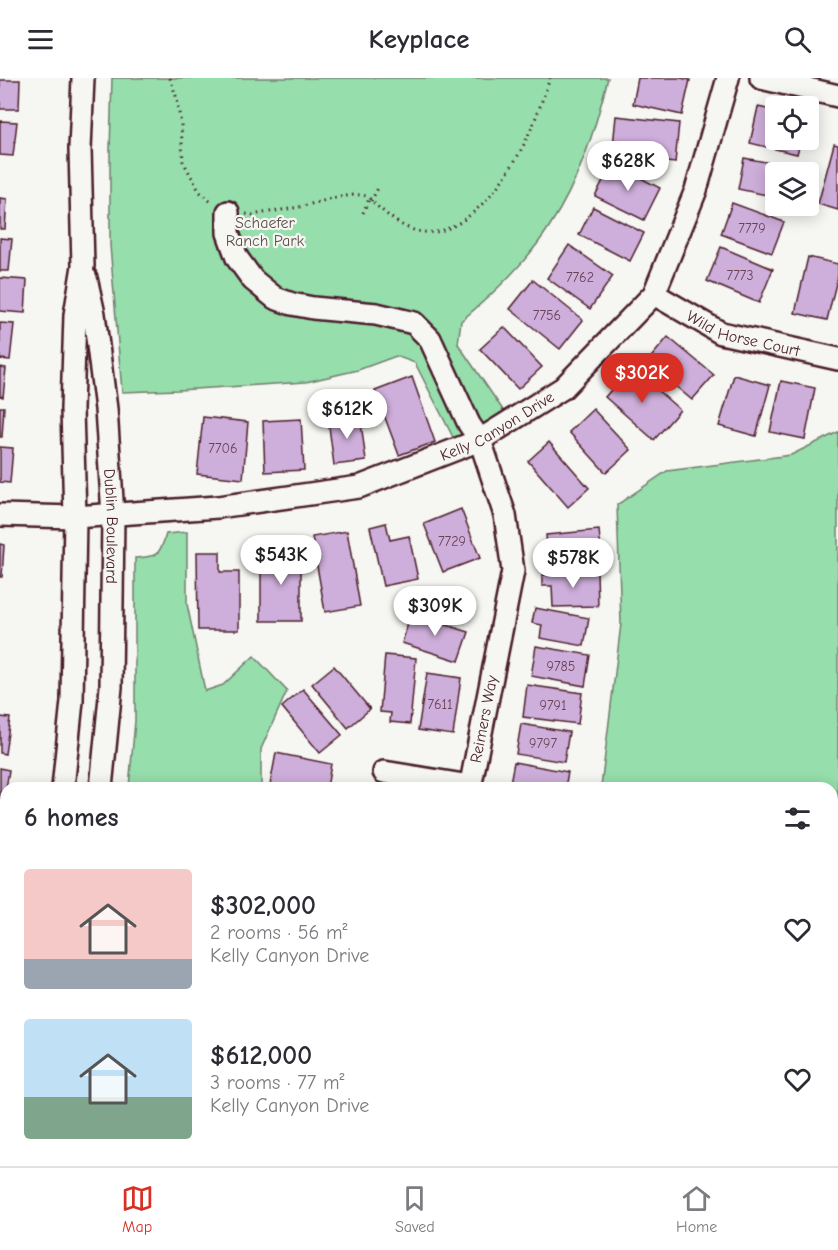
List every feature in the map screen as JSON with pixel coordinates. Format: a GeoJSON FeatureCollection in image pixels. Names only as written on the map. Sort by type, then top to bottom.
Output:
{"type":"FeatureCollection","features":[{"type":"Feature","properties":{"kind":"street","name":"Dublin Boulevard"},"geometry":{"type":"LineString","coordinates":[[64,782],[72,701],[75,517],[72,409],[75,315],[83,266],[80,149],[83,78]]}},
{"type":"Feature","properties":{"kind":"street","name":"Kelly Canyon Drive"},"geometry":{"type":"LineString","coordinates":[[0,515],[75,517],[218,507],[359,487],[480,440],[563,388],[654,294],[696,190],[728,78]]}},
{"type":"Feature","properties":{"kind":"street"},"geometry":{"type":"LineString","coordinates":[[760,78],[838,96]]}},
{"type":"Feature","properties":{"kind":"street","name":"Reimers Way"},"geometry":{"type":"LineString","coordinates":[[228,212],[228,233],[237,258],[253,280],[275,298],[313,308],[376,314],[414,323],[430,339],[469,424],[480,440],[505,515],[513,571],[471,782]]}},
{"type":"Feature","properties":{"kind":"street","name":"Dublin Boulevard"},"geometry":{"type":"LineString","coordinates":[[83,266],[94,314],[106,409],[113,515],[111,687],[102,782]]}},
{"type":"Feature","properties":{"kind":"street","name":"Wild Horse Court"},"geometry":{"type":"LineString","coordinates":[[654,294],[721,333],[838,359]]}},
{"type":"Feature","properties":{"kind":"street"},"geometry":{"type":"LineString","coordinates":[[384,772],[441,782]]}},
{"type":"Feature","properties":{"kind":"path"},"geometry":{"type":"LineString","coordinates":[[170,78],[181,124],[183,161],[199,191],[212,203],[228,212],[253,215],[346,196],[366,196],[405,227],[424,232],[446,230],[467,217],[499,185],[526,141],[550,78]]}},
{"type":"Feature","properties":{"kind":"path"},"geometry":{"type":"LineString","coordinates":[[363,213],[378,188]]}},
{"type":"Feature","properties":{"kind":"green space","name":"Schaefer Ranch Park"},"geometry":{"type":"Polygon","coordinates":[[[112,78],[608,78],[585,155],[560,210],[520,265],[461,321],[458,344],[505,413],[455,441],[415,363],[396,356],[358,370],[306,382],[122,392],[110,245],[112,78]]]}},
{"type":"Feature","properties":{"kind":"green space"},"geometry":{"type":"Polygon","coordinates":[[[838,432],[838,782],[602,782],[621,624],[617,505],[667,471],[791,455],[838,432]]]}},
{"type":"Feature","properties":{"kind":"green space"},"geometry":{"type":"Polygon","coordinates":[[[187,532],[187,604],[205,691],[223,685],[254,656],[287,691],[261,749],[261,782],[129,782],[135,721],[135,558],[156,554],[162,547],[166,534],[187,532]]]}},
{"type":"Feature","properties":{"kind":"building"},"geometry":{"type":"Polygon","coordinates":[[[638,78],[690,80],[682,115],[633,104],[638,78]]]}},
{"type":"Feature","properties":{"kind":"building"},"geometry":{"type":"Polygon","coordinates":[[[0,80],[20,80],[19,109],[0,109],[0,80]]]}},
{"type":"Feature","properties":{"kind":"building"},"geometry":{"type":"Polygon","coordinates":[[[758,107],[765,109],[765,147],[750,143],[758,107]]]}},
{"type":"Feature","properties":{"kind":"building"},"geometry":{"type":"Polygon","coordinates":[[[616,116],[679,123],[675,163],[612,156],[616,116]]]}},
{"type":"Feature","properties":{"kind":"building"},"geometry":{"type":"Polygon","coordinates":[[[0,121],[17,122],[13,156],[0,155],[0,121]]]}},
{"type":"Feature","properties":{"kind":"building"},"geometry":{"type":"Polygon","coordinates":[[[834,144],[838,145],[838,210],[819,204],[834,144]]]}},
{"type":"Feature","properties":{"kind":"building"},"geometry":{"type":"Polygon","coordinates":[[[780,150],[798,150],[797,154],[780,150]]]}},
{"type":"Feature","properties":{"kind":"building"},"geometry":{"type":"Polygon","coordinates":[[[744,158],[765,162],[765,195],[738,189],[744,158]]]}},
{"type":"Feature","properties":{"kind":"building"},"geometry":{"type":"Polygon","coordinates":[[[612,163],[660,188],[644,220],[595,196],[612,163]]]}},
{"type":"Feature","properties":{"kind":"building"},"geometry":{"type":"Polygon","coordinates":[[[0,198],[7,199],[5,229],[0,229],[0,198]]]}},
{"type":"Feature","properties":{"kind":"building"},"geometry":{"type":"Polygon","coordinates":[[[732,203],[784,222],[772,253],[721,234],[732,203]]]}},
{"type":"Feature","properties":{"kind":"building"},"geometry":{"type":"Polygon","coordinates":[[[593,207],[644,233],[630,261],[579,235],[593,207]]]}},
{"type":"Feature","properties":{"kind":"building"},"geometry":{"type":"Polygon","coordinates":[[[0,238],[12,239],[9,271],[0,271],[0,238]]]}},
{"type":"Feature","properties":{"kind":"building"},"geometry":{"type":"Polygon","coordinates":[[[569,245],[613,276],[590,309],[547,278],[569,245]]]}},
{"type":"Feature","properties":{"kind":"building"},"geometry":{"type":"Polygon","coordinates":[[[721,247],[773,269],[759,303],[707,281],[721,247]]]}},
{"type":"Feature","properties":{"kind":"building"},"geometry":{"type":"Polygon","coordinates":[[[808,257],[838,264],[838,275],[827,320],[795,313],[808,257]]]}},
{"type":"Feature","properties":{"kind":"building"},"geometry":{"type":"Polygon","coordinates":[[[0,278],[27,280],[25,313],[0,311],[0,278]]]}},
{"type":"Feature","properties":{"kind":"building"},"geometry":{"type":"Polygon","coordinates":[[[533,280],[583,320],[560,349],[510,309],[533,280]]]}},
{"type":"Feature","properties":{"kind":"building"},"geometry":{"type":"Polygon","coordinates":[[[0,323],[14,324],[10,360],[0,359],[0,323]]]}},
{"type":"Feature","properties":{"kind":"building"},"geometry":{"type":"Polygon","coordinates":[[[504,327],[542,367],[518,389],[480,349],[504,327]]]}},
{"type":"Feature","properties":{"kind":"building"},"geometry":{"type":"Polygon","coordinates":[[[668,337],[714,375],[692,400],[647,362],[668,337]]]}},
{"type":"Feature","properties":{"kind":"building"},"geometry":{"type":"Polygon","coordinates":[[[0,367],[6,368],[3,397],[0,396],[0,367]]]}},
{"type":"Feature","properties":{"kind":"building"},"geometry":{"type":"Polygon","coordinates":[[[631,367],[680,410],[654,440],[605,397],[631,367]]]}},
{"type":"Feature","properties":{"kind":"building"},"geometry":{"type":"Polygon","coordinates":[[[734,375],[770,385],[756,436],[719,426],[734,375]]]}},
{"type":"Feature","properties":{"kind":"building"},"geometry":{"type":"Polygon","coordinates":[[[412,377],[435,442],[399,455],[375,391],[412,377]]]}},
{"type":"Feature","properties":{"kind":"building"},"geometry":{"type":"Polygon","coordinates":[[[781,381],[815,388],[805,439],[770,432],[781,381]]]}},
{"type":"Feature","properties":{"kind":"building"},"geometry":{"type":"Polygon","coordinates":[[[0,407],[4,407],[2,437],[0,437],[0,407]]]}},
{"type":"Feature","properties":{"kind":"building"},"geometry":{"type":"Polygon","coordinates":[[[593,409],[631,450],[606,473],[569,432],[593,409]]]}},
{"type":"Feature","properties":{"kind":"building"},"geometry":{"type":"Polygon","coordinates":[[[360,415],[366,461],[334,465],[328,419],[360,415]]]}},
{"type":"Feature","properties":{"kind":"building"},"geometry":{"type":"Polygon","coordinates":[[[203,417],[248,422],[243,479],[197,474],[203,417]]]}},
{"type":"Feature","properties":{"kind":"building"},"geometry":{"type":"Polygon","coordinates":[[[301,419],[304,470],[265,472],[263,421],[301,419]]]}},
{"type":"Feature","properties":{"kind":"building"},"geometry":{"type":"Polygon","coordinates":[[[549,442],[589,488],[568,507],[528,461],[549,442]]]}},
{"type":"Feature","properties":{"kind":"building"},"geometry":{"type":"Polygon","coordinates":[[[0,447],[13,448],[10,483],[0,482],[0,447]]]}},
{"type":"Feature","properties":{"kind":"building"},"geometry":{"type":"Polygon","coordinates":[[[461,509],[480,558],[443,572],[424,524],[461,509]]]}},
{"type":"Feature","properties":{"kind":"building"},"geometry":{"type":"Polygon","coordinates":[[[386,523],[390,540],[409,536],[418,579],[383,586],[370,527],[386,523]]]}},
{"type":"Feature","properties":{"kind":"building"},"geometry":{"type":"Polygon","coordinates":[[[599,530],[602,562],[549,568],[546,535],[599,530]]]}},
{"type":"Feature","properties":{"kind":"building"},"geometry":{"type":"Polygon","coordinates":[[[347,531],[360,606],[325,612],[312,537],[347,531]]]}},
{"type":"Feature","properties":{"kind":"building"},"geometry":{"type":"Polygon","coordinates":[[[0,544],[4,545],[2,577],[0,577],[0,544]]]}},
{"type":"Feature","properties":{"kind":"building"},"geometry":{"type":"Polygon","coordinates":[[[261,551],[301,551],[301,621],[261,621],[261,551]]]}},
{"type":"Feature","properties":{"kind":"building"},"geometry":{"type":"Polygon","coordinates":[[[197,552],[220,552],[220,572],[239,572],[239,630],[198,630],[197,552]]]}},
{"type":"Feature","properties":{"kind":"building"},"geometry":{"type":"Polygon","coordinates":[[[597,572],[598,606],[553,607],[552,586],[542,586],[542,575],[597,572]]]}},
{"type":"Feature","properties":{"kind":"building"},"geometry":{"type":"Polygon","coordinates":[[[535,608],[589,618],[584,646],[540,638],[542,625],[532,623],[535,608]]]}},
{"type":"Feature","properties":{"kind":"building"},"geometry":{"type":"Polygon","coordinates":[[[411,614],[469,632],[459,661],[402,643],[411,614]]]}},
{"type":"Feature","properties":{"kind":"building"},"geometry":{"type":"Polygon","coordinates":[[[536,646],[590,655],[585,686],[531,676],[536,646]]]}},
{"type":"Feature","properties":{"kind":"building"},"geometry":{"type":"Polygon","coordinates":[[[385,655],[416,658],[410,724],[390,722],[391,713],[380,712],[385,655]]]}},
{"type":"Feature","properties":{"kind":"building"},"geometry":{"type":"Polygon","coordinates":[[[334,666],[370,709],[348,728],[312,684],[334,666]]]}},
{"type":"Feature","properties":{"kind":"building"},"geometry":{"type":"Polygon","coordinates":[[[427,673],[461,678],[453,735],[418,730],[427,673]]]}},
{"type":"Feature","properties":{"kind":"building"},"geometry":{"type":"Polygon","coordinates":[[[527,685],[582,693],[578,724],[523,717],[527,685]]]}},
{"type":"Feature","properties":{"kind":"building"},"geometry":{"type":"Polygon","coordinates":[[[303,689],[342,735],[320,753],[282,707],[303,689]]]}},
{"type":"Feature","properties":{"kind":"building"},"geometry":{"type":"Polygon","coordinates":[[[0,717],[10,718],[5,754],[0,753],[0,717]]]}},
{"type":"Feature","properties":{"kind":"building"},"geometry":{"type":"Polygon","coordinates":[[[521,724],[569,732],[564,762],[516,754],[521,724]]]}},
{"type":"Feature","properties":{"kind":"building"},"geometry":{"type":"Polygon","coordinates":[[[276,753],[331,764],[328,782],[271,782],[276,753]]]}},
{"type":"Feature","properties":{"kind":"building"},"geometry":{"type":"Polygon","coordinates":[[[514,762],[568,772],[566,782],[510,782],[514,762]]]}},
{"type":"Feature","properties":{"kind":"building"},"geometry":{"type":"Polygon","coordinates":[[[0,768],[9,770],[7,782],[0,782],[0,768]]]}}]}
